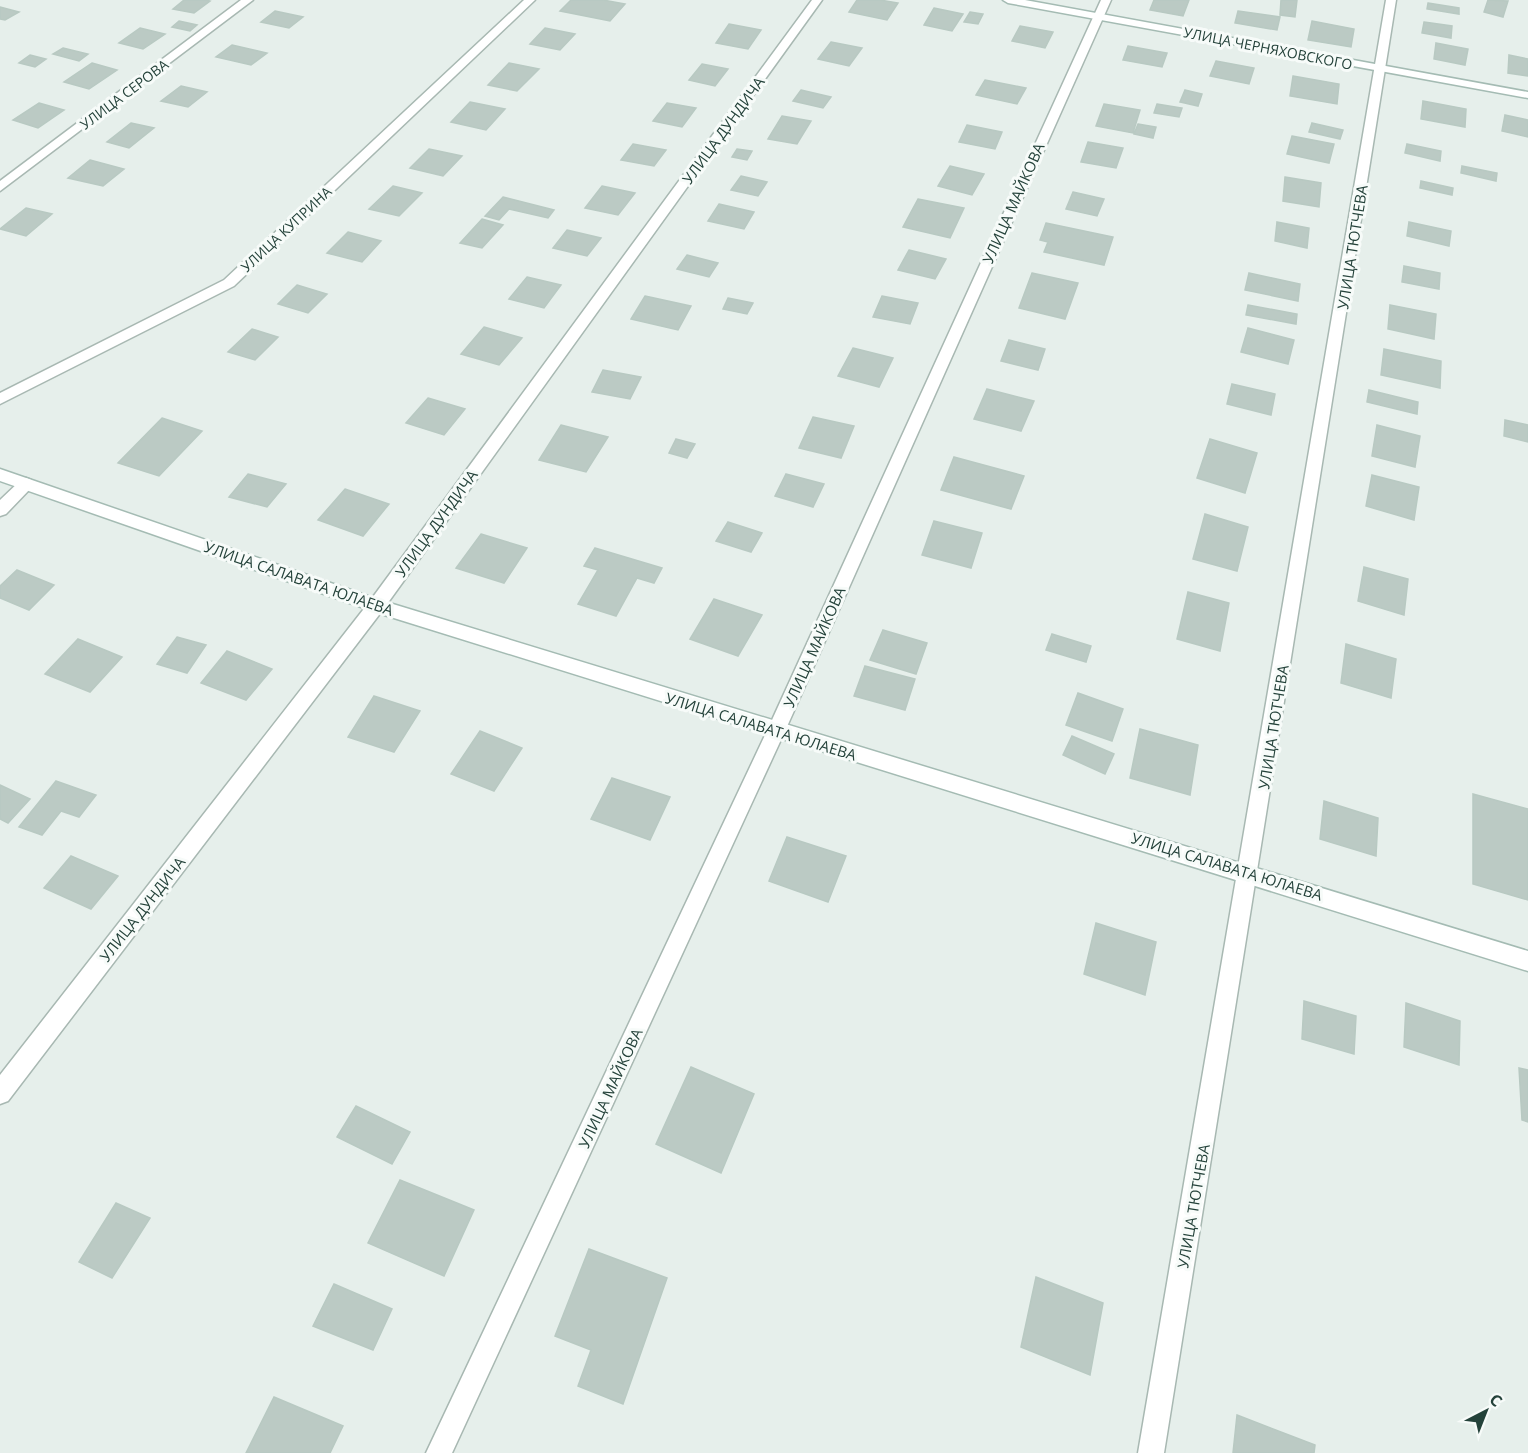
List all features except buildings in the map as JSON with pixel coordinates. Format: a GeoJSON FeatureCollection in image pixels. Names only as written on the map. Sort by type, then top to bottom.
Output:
{"type":"FeatureCollection","features":[{"type":"Feature","properties":{"kind":"street","name":"УЛИЦА СЕРОВА"},"geometry":{"type":"LineString","coordinates":[[0,187],[248,0]]}},
{"type":"Feature","properties":{"kind":"street","name":"УЛИЦА КУПРИНА"},"geometry":{"type":"LineString","coordinates":[[0,399],[229,283],[530,0]]}},
{"type":"Feature","properties":{"kind":"street","name":"УЛИЦА ДУНДИЧА"},"geometry":{"type":"LineString","coordinates":[[0,1093],[376,606],[817,0]]}},
{"type":"Feature","properties":{"kind":"street","name":"УЛИЦА ЧЕРНЯХОВСКОГО"},"geometry":{"type":"LineString","coordinates":[[1008,0],[1102,8],[1382,69],[1528,95]]}},
{"type":"Feature","properties":{"kind":"street","name":"УЛИЦА ТЮТЧЕВА"},"geometry":{"type":"LineString","coordinates":[[1151,1453],[1382,69],[1391,0]]}},
{"type":"Feature","properties":{"kind":"street","name":"УЛИЦА МАЙКОВА"},"geometry":{"type":"LineString","coordinates":[[439,1453],[776,731],[1102,8]]}},
{"type":"Feature","properties":{"kind":"street","name":"УЛИЦА САЛАВАТА ЮЛАЕВА"},"geometry":{"type":"LineString","coordinates":[[0,475],[376,606],[776,731],[1249,872],[1528,961]]}},
{"type":"Feature","properties":{"kind":"street"},"geometry":{"type":"LineString","coordinates":[[0,510],[26,484]]}}]}
